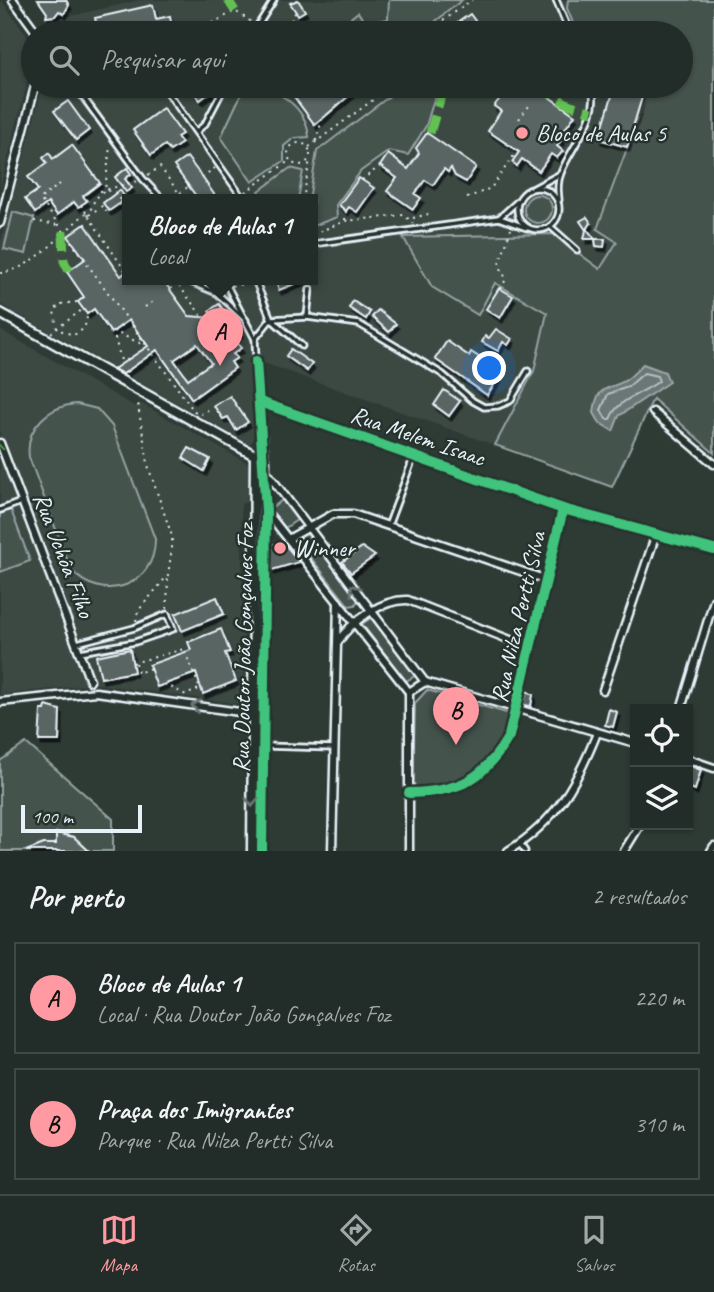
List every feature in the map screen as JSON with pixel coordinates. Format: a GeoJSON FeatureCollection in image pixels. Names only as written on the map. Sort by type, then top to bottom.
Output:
{"type":"FeatureCollection","features":[{"type":"Feature","properties":{"kind":"street"},"geometry":{"type":"LineString","coordinates":[[13,0],[28,21]]}},
{"type":"Feature","properties":{"kind":"street"},"geometry":{"type":"LineString","coordinates":[[0,223],[32,98]]}},
{"type":"Feature","properties":{"kind":"street"},"geometry":{"type":"LineString","coordinates":[[0,313],[255,456],[425,682],[630,742]]}},
{"type":"Feature","properties":{"kind":"street","name":"Rua Doutor João Gonçalves Foz"},"geometry":{"type":"LineString","coordinates":[[256,361],[266,511],[262,851]]}},
{"type":"Feature","properties":{"kind":"street","name":"Rua Melem Isaac"},"geometry":{"type":"LineString","coordinates":[[260,402],[563,509],[714,550]]}},
{"type":"Feature","properties":{"kind":"street"},"geometry":{"type":"LineString","coordinates":[[653,412],[714,464]]}},
{"type":"Feature","properties":{"kind":"street","name":"Rua Uchôa Filho"},"geometry":{"type":"LineString","coordinates":[[0,443],[90,681]]}},
{"type":"Feature","properties":{"kind":"street"},"geometry":{"type":"LineString","coordinates":[[255,456],[263,446]]}},
{"type":"Feature","properties":{"kind":"street","name":"Rua Doutor João Gonçalves Foz"},"geometry":{"type":"LineString","coordinates":[[252,851],[255,456]]}},
{"type":"Feature","properties":{"kind":"street"},"geometry":{"type":"LineString","coordinates":[[254,489],[266,511],[409,692],[409,851]]}},
{"type":"Feature","properties":{"kind":"street","name":"Rua Nilza Pertti Silva"},"geometry":{"type":"LineString","coordinates":[[409,793],[439,792],[467,783],[489,766],[509,736],[563,509]]}},
{"type":"Feature","properties":{"kind":"street"},"geometry":{"type":"LineString","coordinates":[[288,539],[307,527],[342,513],[547,580]]}},
{"type":"Feature","properties":{"kind":"street"},"geometry":{"type":"LineString","coordinates":[[603,690],[656,534]]}},
{"type":"Feature","properties":{"kind":"street"},"geometry":{"type":"LineString","coordinates":[[337,643],[355,623],[371,612],[398,600],[408,600],[531,648]]}},
{"type":"Feature","properties":{"kind":"street"},"geometry":{"type":"LineString","coordinates":[[683,704],[714,600]]}},
{"type":"Feature","properties":{"kind":"street"},"geometry":{"type":"LineString","coordinates":[[332,851],[338,602]]}},
{"type":"Feature","properties":{"kind":"street"},"geometry":{"type":"LineString","coordinates":[[409,692],[425,682]]}},
{"type":"Feature","properties":{"kind":"street"},"geometry":{"type":"LineString","coordinates":[[0,702],[96,692],[263,715]]}},
{"type":"Feature","properties":{"kind":"street"},"geometry":{"type":"LineString","coordinates":[[508,851],[534,835],[562,806],[579,778],[597,733]]}},
{"type":"Feature","properties":{"kind":"street"},"geometry":{"type":"LineString","coordinates":[[693,761],[714,768]]}},
{"type":"Feature","properties":{"kind":"street"},"geometry":{"type":"LineString","coordinates":[[624,851],[637,830]]}},
{"type":"Feature","properties":{"kind":"street"},"geometry":{"type":"LineString","coordinates":[[711,851],[714,846]]}},
{"type":"Feature","properties":{"kind":"lane"},"geometry":{"type":"LineString","coordinates":[[259,21],[274,0]]}},
{"type":"Feature","properties":{"kind":"lane"},"geometry":{"type":"LineString","coordinates":[[556,0],[565,21]]}},
{"type":"Feature","properties":{"kind":"lane"},"geometry":{"type":"LineString","coordinates":[[84,98],[143,179],[157,194]]}},
{"type":"Feature","properties":{"kind":"lane"},"geometry":{"type":"LineString","coordinates":[[172,98],[239,194]]}},
{"type":"Feature","properties":{"kind":"lane"},"geometry":{"type":"LineString","coordinates":[[196,132],[205,124],[219,98]]}},
{"type":"Feature","properties":{"kind":"lane"},"geometry":{"type":"LineString","coordinates":[[318,243],[499,218],[540,231],[551,227],[560,213],[560,174],[592,111],[593,98]]}},
{"type":"Feature","properties":{"kind":"lane"},"geometry":{"type":"LineString","coordinates":[[499,218],[532,189],[560,174]]}},
{"type":"Feature","properties":{"kind":"lane"},"geometry":{"type":"LineString","coordinates":[[532,189],[543,189],[552,193],[559,203]]}},
{"type":"Feature","properties":{"kind":"lane"},"geometry":{"type":"LineString","coordinates":[[519,200],[517,209],[520,221],[529,229]]}},
{"type":"Feature","properties":{"kind":"lane"},"geometry":{"type":"LineString","coordinates":[[551,227],[577,250]]}},
{"type":"Feature","properties":{"kind":"lane"},"geometry":{"type":"LineString","coordinates":[[199,285],[217,293],[246,320]]}},
{"type":"Feature","properties":{"kind":"lane"},"geometry":{"type":"LineString","coordinates":[[257,285],[271,319],[302,346]]}},
{"type":"Feature","properties":{"kind":"lane"},"geometry":{"type":"LineString","coordinates":[[228,286],[255,339],[256,361]]}},
{"type":"Feature","properties":{"kind":"lane"},"geometry":{"type":"LineString","coordinates":[[307,317],[310,289]]}},
{"type":"Feature","properties":{"kind":"lane"},"geometry":{"type":"LineString","coordinates":[[255,339],[271,319],[307,317],[359,324],[442,374],[484,407],[498,407],[510,401],[528,371]]}},
{"type":"Feature","properties":{"kind":"lane"},"geometry":{"type":"LineString","coordinates":[[388,526],[414,456]]}},
{"type":"Feature","properties":{"kind":"lane"},"geometry":{"type":"LineString","coordinates":[[0,510],[23,502]]}},
{"type":"Feature","properties":{"kind":"lane"},"geometry":{"type":"LineString","coordinates":[[77,643],[134,628],[167,614],[173,629],[135,642],[80,652]]}},
{"type":"Feature","properties":{"kind":"lane"},"geometry":{"type":"LineString","coordinates":[[263,746],[335,748]]}},
{"type":"Feature","properties":{"kind":"lane"},"geometry":{"type":"LineString","coordinates":[[520,844],[525,851]]}},
{"type":"Feature","properties":{"kind":"path"},"geometry":{"type":"LineString","coordinates":[[443,21],[472,0]]}},
{"type":"Feature","properties":{"kind":"path"},"geometry":{"type":"LineString","coordinates":[[216,21],[235,11],[249,21]]}},
{"type":"Feature","properties":{"kind":"path"},"geometry":{"type":"LineString","coordinates":[[291,21],[296,11]]}},
{"type":"Feature","properties":{"kind":"path"},"geometry":{"type":"LineString","coordinates":[[262,17],[265,21]]}},
{"type":"Feature","properties":{"kind":"path"},"geometry":{"type":"LineString","coordinates":[[309,147],[376,98]]}},
{"type":"Feature","properties":{"kind":"path"},"geometry":{"type":"LineString","coordinates":[[519,119],[529,106]]}},
{"type":"Feature","properties":{"kind":"path"},"geometry":{"type":"LineString","coordinates":[[316,142],[322,121]]}},
{"type":"Feature","properties":{"kind":"path"},"geometry":{"type":"LineString","coordinates":[[105,190],[112,136]]}},
{"type":"Feature","properties":{"kind":"path"},"geometry":{"type":"LineString","coordinates":[[290,161],[288,152],[292,144],[301,142],[309,147],[311,155],[304,194]]}},
{"type":"Feature","properties":{"kind":"path"},"geometry":{"type":"LineString","coordinates":[[467,198],[491,188],[517,151]]}},
{"type":"Feature","properties":{"kind":"path"},"geometry":{"type":"LineString","coordinates":[[290,161],[298,165],[306,163],[311,155]]}},
{"type":"Feature","properties":{"kind":"path"},"geometry":{"type":"LineString","coordinates":[[241,194],[290,161]]}},
{"type":"Feature","properties":{"kind":"path"},"geometry":{"type":"LineString","coordinates":[[202,177],[219,165]]}},
{"type":"Feature","properties":{"kind":"path"},"geometry":{"type":"LineString","coordinates":[[362,180],[380,166]]}},
{"type":"Feature","properties":{"kind":"path"},"geometry":{"type":"LineString","coordinates":[[87,214],[105,190],[143,179],[160,167],[179,194],[189,186]]}},
{"type":"Feature","properties":{"kind":"path"},"geometry":{"type":"LineString","coordinates":[[100,183],[101,194]]}},
{"type":"Feature","properties":{"kind":"path"},"geometry":{"type":"LineString","coordinates":[[60,184],[40,199],[194,411],[201,414],[214,406]]}},
{"type":"Feature","properties":{"kind":"path"},"geometry":{"type":"LineString","coordinates":[[105,190],[116,193]]}},
{"type":"Feature","properties":{"kind":"path"},"geometry":{"type":"LineString","coordinates":[[81,205],[122,266]]}},
{"type":"Feature","properties":{"kind":"path"},"geometry":{"type":"LineString","coordinates":[[0,273],[16,270],[30,262],[63,231],[87,214],[102,206],[109,214]]}},
{"type":"Feature","properties":{"kind":"path"},"geometry":{"type":"LineString","coordinates":[[345,221],[346,211]]}},
{"type":"Feature","properties":{"kind":"path"},"geometry":{"type":"LineString","coordinates":[[318,232],[345,221],[404,215],[412,219],[432,213]]}},
{"type":"Feature","properties":{"kind":"path"},"geometry":{"type":"LineString","coordinates":[[412,219],[415,230]]}},
{"type":"Feature","properties":{"kind":"path"},"geometry":{"type":"LineString","coordinates":[[34,221],[59,225]]}},
{"type":"Feature","properties":{"kind":"path"},"geometry":{"type":"LineString","coordinates":[[501,289],[506,279],[499,264],[513,223]]}},
{"type":"Feature","properties":{"kind":"path"},"geometry":{"type":"LineString","coordinates":[[170,289],[176,285]]}},
{"type":"Feature","properties":{"kind":"path"},"geometry":{"type":"LineString","coordinates":[[179,285],[224,346]]}},
{"type":"Feature","properties":{"kind":"path"},"geometry":{"type":"LineString","coordinates":[[228,286],[232,285]]}},
{"type":"Feature","properties":{"kind":"path"},"geometry":{"type":"LineString","coordinates":[[145,307],[155,300]]}},
{"type":"Feature","properties":{"kind":"path"},"geometry":{"type":"LineString","coordinates":[[57,329],[54,311],[60,304],[78,302]]}},
{"type":"Feature","properties":{"kind":"path"},"geometry":{"type":"LineString","coordinates":[[44,338],[83,309]]}},
{"type":"Feature","properties":{"kind":"path"},"geometry":{"type":"LineString","coordinates":[[57,329],[73,335],[81,331],[87,322],[87,314]]}},
{"type":"Feature","properties":{"kind":"path"},"geometry":{"type":"LineString","coordinates":[[122,364],[113,331],[147,346]]}},
{"type":"Feature","properties":{"kind":"path"},"geometry":{"type":"LineString","coordinates":[[147,397],[138,406],[139,426],[149,468],[172,536],[167,575],[167,614]]}},
{"type":"Feature","properties":{"kind":"path"},"geometry":{"type":"LineString","coordinates":[[134,628],[138,611],[167,575]]}},
{"type":"Feature","properties":{"kind":"path"},"geometry":{"type":"LineString","coordinates":[[151,668],[138,673],[134,662],[184,649],[201,689],[186,695],[165,684]]}},
{"type":"Feature","properties":{"kind":"shaded area"},"geometry":{"type":"Polygon","coordinates":[[[1,0],[21,28],[21,98],[23,98],[0,189],[1,0]]]}},
{"type":"Feature","properties":{"kind":"shaded area"},"geometry":{"type":"Polygon","coordinates":[[[140,0],[714,0],[714,453],[653,399],[612,487],[250,358],[257,438],[249,444],[0,304],[0,245],[40,98],[693,98],[693,21],[50,21],[140,0]]]}},
{"type":"Feature","properties":{"kind":"shaded area"},"geometry":{"type":"Polygon","coordinates":[[[389,0],[462,0],[436,21],[376,21],[388,19],[389,0]]]}},
{"type":"Feature","properties":{"kind":"shaded area"},"geometry":{"type":"Polygon","coordinates":[[[568,0],[714,0],[714,453],[653,399],[612,487],[495,445],[534,371],[547,313],[495,283],[478,315],[432,287],[403,237],[553,234],[600,269],[617,242],[597,229],[646,98],[693,98],[693,21],[572,21],[567,8],[568,0]]]}},
{"type":"Feature","properties":{"kind":"shaded area"},"geometry":{"type":"Polygon","coordinates":[[[358,12],[364,21],[347,21],[358,12]]]}},
{"type":"Feature","properties":{"kind":"shaded area"},"geometry":{"type":"Polygon","coordinates":[[[239,98],[284,98],[302,116],[309,137],[294,138],[284,146],[284,161],[252,182],[221,137],[239,98]]]}},
{"type":"Feature","properties":{"kind":"shaded area"},"geometry":{"type":"Polygon","coordinates":[[[387,98],[434,98],[426,126],[408,155],[389,151],[361,171],[336,205],[337,217],[318,224],[318,194],[310,194],[317,151],[387,98]]]}},
{"type":"Feature","properties":{"kind":"shaded area"},"geometry":{"type":"Polygon","coordinates":[[[290,168],[303,171],[299,194],[261,194],[259,191],[290,168]]]}},
{"type":"Feature","properties":{"kind":"shaded area"},"geometry":{"type":"Polygon","coordinates":[[[538,195],[548,199],[552,209],[548,219],[538,223],[528,219],[524,209],[528,199],[538,195]]]}},
{"type":"Feature","properties":{"kind":"shaded area"},"geometry":{"type":"Polygon","coordinates":[[[13,212],[34,218],[26,254],[4,249],[13,212]]]}},
{"type":"Feature","properties":{"kind":"shaded area"},"geometry":{"type":"Polygon","coordinates":[[[0,330],[134,406],[142,404],[249,464],[250,501],[241,504],[245,705],[96,684],[0,695],[0,330]]]}},
{"type":"Feature","properties":{"kind":"shaded area"},"geometry":{"type":"Polygon","coordinates":[[[77,404],[97,409],[112,426],[155,539],[153,555],[147,569],[137,579],[125,585],[97,587],[71,570],[29,457],[31,436],[41,420],[57,409],[77,404]]]}},
{"type":"Feature","properties":{"kind":"shaded area"},"geometry":{"type":"Polygon","coordinates":[[[282,500],[297,520],[285,528],[270,510],[282,500]]]}},
{"type":"Feature","properties":{"kind":"shaded area"},"geometry":{"type":"Polygon","coordinates":[[[11,510],[30,561],[0,572],[0,514],[11,510]]]}},
{"type":"Feature","properties":{"kind":"shaded area"},"geometry":{"type":"Polygon","coordinates":[[[304,533],[358,600],[355,605],[349,606],[300,544],[300,537],[304,533]]]}},
{"type":"Feature","properties":{"kind":"shaded area"},"geometry":{"type":"Polygon","coordinates":[[[371,618],[415,676],[406,681],[362,624],[371,618]]]}},
{"type":"Feature","properties":{"kind":"shaded area"},"geometry":{"type":"Polygon","coordinates":[[[427,690],[510,714],[497,750],[480,773],[438,786],[419,787],[413,784],[415,703],[427,690]]]}},
{"type":"Feature","properties":{"kind":"shaded area"},"geometry":{"type":"Polygon","coordinates":[[[26,743],[113,819],[113,851],[89,851],[74,837],[57,833],[56,844],[44,844],[27,851],[0,851],[0,761],[26,743]]]}},
{"type":"Feature","properties":{"kind":"water"},"geometry":{"type":"Polygon","coordinates":[[[643,364],[665,372],[669,382],[619,416],[613,431],[600,423],[594,413],[598,397],[605,389],[626,380],[643,364]]]}},
{"type":"Feature","properties":{"kind":"building"},"geometry":{"type":"Polygon","coordinates":[[[38,0],[66,0],[69,5],[64,14],[59,11],[55,16],[46,17],[47,13],[38,0]]]}},
{"type":"Feature","properties":{"kind":"building"},"geometry":{"type":"Polygon","coordinates":[[[298,0],[305,11],[298,15],[290,3],[298,0]]]}},
{"type":"Feature","properties":{"kind":"building"},"geometry":{"type":"Polygon","coordinates":[[[153,5],[156,19],[170,16],[171,21],[96,21],[95,18],[153,5]]]}},
{"type":"Feature","properties":{"kind":"building"},"geometry":{"type":"Polygon","coordinates":[[[470,14],[475,21],[460,21],[470,14]]]}},
{"type":"Feature","properties":{"kind":"building"},"geometry":{"type":"Polygon","coordinates":[[[295,98],[346,98],[315,125],[295,98]]]}},
{"type":"Feature","properties":{"kind":"building","name":"Bloco de Aulas 5"},"geometry":{"type":"Polygon","coordinates":[[[500,98],[550,98],[575,115],[559,137],[562,139],[557,146],[563,151],[557,158],[551,154],[539,171],[522,159],[517,166],[512,162],[519,152],[488,131],[501,111],[494,106],[500,98]]]}},
{"type":"Feature","properties":{"kind":"building"},"geometry":{"type":"Polygon","coordinates":[[[611,98],[642,98],[627,147],[599,139],[611,98]]]}},
{"type":"Feature","properties":{"kind":"building"},"geometry":{"type":"Polygon","coordinates":[[[68,101],[89,130],[76,140],[54,111],[68,101]]]}},
{"type":"Feature","properties":{"kind":"building"},"geometry":{"type":"Polygon","coordinates":[[[163,108],[182,134],[177,137],[182,143],[170,151],[165,145],[151,155],[133,130],[163,108]]]}},
{"type":"Feature","properties":{"kind":"building"},"geometry":{"type":"Polygon","coordinates":[[[427,133],[476,167],[466,182],[455,176],[451,168],[448,172],[444,169],[433,185],[425,180],[415,194],[421,198],[413,209],[387,191],[397,178],[380,166],[388,154],[408,169],[419,153],[416,148],[427,133]]]}},
{"type":"Feature","properties":{"kind":"building"},"geometry":{"type":"Polygon","coordinates":[[[72,145],[100,183],[83,196],[87,201],[78,207],[74,202],[57,215],[48,203],[35,213],[25,199],[38,190],[28,177],[47,163],[43,158],[49,153],[53,159],[72,145]]]}},
{"type":"Feature","properties":{"kind":"building"},"geometry":{"type":"Polygon","coordinates":[[[187,157],[214,194],[195,194],[174,166],[187,157]]]}},
{"type":"Feature","properties":{"kind":"building"},"geometry":{"type":"Polygon","coordinates":[[[127,168],[131,174],[125,179],[132,188],[126,192],[115,177],[127,168]]]}},
{"type":"Feature","properties":{"kind":"building"},"geometry":{"type":"Polygon","coordinates":[[[359,178],[374,188],[357,212],[349,207],[346,211],[339,205],[359,178]]]}},
{"type":"Feature","properties":{"kind":"building"},"geometry":{"type":"Polygon","coordinates":[[[120,190],[123,194],[120,199],[122,202],[109,211],[103,203],[120,190]]]}},
{"type":"Feature","properties":{"kind":"building"},"geometry":{"type":"Polygon","coordinates":[[[587,217],[591,223],[587,229],[595,239],[584,239],[586,230],[580,221],[587,217]]]}},
{"type":"Feature","properties":{"kind":"building"},"geometry":{"type":"Polygon","coordinates":[[[85,224],[122,275],[122,285],[167,285],[189,316],[213,318],[209,311],[219,304],[240,333],[233,338],[241,348],[233,354],[237,358],[231,362],[235,368],[192,399],[157,350],[123,374],[114,369],[148,346],[129,320],[111,333],[94,309],[87,314],[78,302],[84,297],[67,272],[85,259],[68,236],[85,224]],[[197,344],[174,360],[188,379],[211,363],[197,344]]]}},
{"type":"Feature","properties":{"kind":"building"},"geometry":{"type":"Polygon","coordinates":[[[595,239],[605,239],[604,247],[596,246],[595,239]]]}},
{"type":"Feature","properties":{"kind":"building"},"geometry":{"type":"Polygon","coordinates":[[[277,285],[292,285],[279,290],[277,285]]]}},
{"type":"Feature","properties":{"kind":"building"},"geometry":{"type":"Polygon","coordinates":[[[499,288],[513,296],[500,318],[486,309],[499,288]]]}},
{"type":"Feature","properties":{"kind":"building"},"geometry":{"type":"Polygon","coordinates":[[[353,301],[370,312],[366,319],[349,308],[353,301]]]}},
{"type":"Feature","properties":{"kind":"building"},"geometry":{"type":"Polygon","coordinates":[[[378,310],[396,324],[389,332],[372,317],[378,310]]]}},
{"type":"Feature","properties":{"kind":"building"},"geometry":{"type":"Polygon","coordinates":[[[496,329],[512,339],[508,345],[503,342],[498,351],[482,342],[485,336],[489,338],[496,329]]]}},
{"type":"Feature","properties":{"kind":"building"},"geometry":{"type":"Polygon","coordinates":[[[447,341],[469,356],[471,352],[488,363],[485,367],[499,377],[487,395],[435,359],[447,341]]]}},
{"type":"Feature","properties":{"kind":"building"},"geometry":{"type":"Polygon","coordinates":[[[291,349],[312,364],[307,371],[286,356],[291,349]]]}},
{"type":"Feature","properties":{"kind":"building"},"geometry":{"type":"Polygon","coordinates":[[[444,390],[460,401],[449,416],[434,405],[444,390]]]}},
{"type":"Feature","properties":{"kind":"building"},"geometry":{"type":"Polygon","coordinates":[[[230,396],[248,422],[236,430],[228,417],[223,419],[214,406],[230,396]]]}},
{"type":"Feature","properties":{"kind":"building"},"geometry":{"type":"Polygon","coordinates":[[[189,448],[210,459],[204,471],[183,458],[189,448]]]}},
{"type":"Feature","properties":{"kind":"building"},"geometry":{"type":"Polygon","coordinates":[[[283,542],[299,562],[272,570],[271,545],[283,542]]]}},
{"type":"Feature","properties":{"kind":"building"},"geometry":{"type":"Polygon","coordinates":[[[362,547],[375,556],[351,573],[342,562],[362,547]]]}},
{"type":"Feature","properties":{"kind":"building"},"geometry":{"type":"Polygon","coordinates":[[[217,597],[224,614],[182,631],[175,614],[217,597]]]}},
{"type":"Feature","properties":{"kind":"building"},"geometry":{"type":"Polygon","coordinates":[[[221,629],[230,652],[225,653],[236,681],[203,694],[196,673],[157,687],[149,665],[191,650],[188,642],[221,629]]]}},
{"type":"Feature","properties":{"kind":"building"},"geometry":{"type":"Polygon","coordinates":[[[130,649],[134,672],[101,678],[96,656],[130,649]]]}},
{"type":"Feature","properties":{"kind":"building"},"geometry":{"type":"Polygon","coordinates":[[[527,691],[533,695],[531,706],[523,705],[527,691]]]}},
{"type":"Feature","properties":{"kind":"building"},"geometry":{"type":"Polygon","coordinates":[[[46,706],[60,710],[59,741],[39,741],[41,710],[45,710],[46,706]]]}},
{"type":"Feature","properties":{"kind":"building"},"geometry":{"type":"Polygon","coordinates":[[[609,709],[617,712],[613,727],[605,725],[609,709]]]}},
{"type":"Feature","properties":{"kind":"building"},"geometry":{"type":"Polygon","coordinates":[[[693,767],[701,770],[695,790],[693,789],[693,767]]]}},
{"type":"Feature","properties":{"kind":"building"},"geometry":{"type":"Polygon","coordinates":[[[56,833],[74,837],[89,851],[26,851],[44,844],[56,844],[56,833]]]}},
{"type":"Feature","properties":{"kind":"marked path"},"geometry":{"type":"LineString","coordinates":[[228,0],[235,11]]}},
{"type":"Feature","properties":{"kind":"marked path"},"geometry":{"type":"LineString","coordinates":[[430,133],[440,98]]}},
{"type":"Feature","properties":{"kind":"marked path"},"geometry":{"type":"LineString","coordinates":[[557,98],[592,112]]}},
{"type":"Feature","properties":{"kind":"marked path"},"geometry":{"type":"LineString","coordinates":[[63,231],[64,261],[69,271]]}},
{"type":"Feature","properties":{"kind":"cycle path"},"geometry":{"type":"LineString","coordinates":[[256,361],[266,511],[262,851]]}},
{"type":"Feature","properties":{"kind":"cycle path"},"geometry":{"type":"LineString","coordinates":[[260,402],[563,509],[714,550]]}},
{"type":"Feature","properties":{"kind":"cycle path"},"geometry":{"type":"LineString","coordinates":[[409,793],[442,790],[468,781],[490,763],[509,736],[563,509]]}},
{"type":"Feature","properties":{"kind":"place","name":"Bloco de Aulas 5"},"geometry":{"type":"Point","coordinates":[522,133]}},
{"type":"Feature","properties":{"kind":"place","name":"Bloco de Aulas 1"},"geometry":{"type":"Point","coordinates":[220,366]}},
{"type":"Feature","properties":{"kind":"place","name":"Winner"},"geometry":{"type":"Point","coordinates":[280,548]}},
{"type":"Feature","properties":{"kind":"place","name":"Praça dos Imigrantes"},"geometry":{"type":"Point","coordinates":[456,745]}}]}
